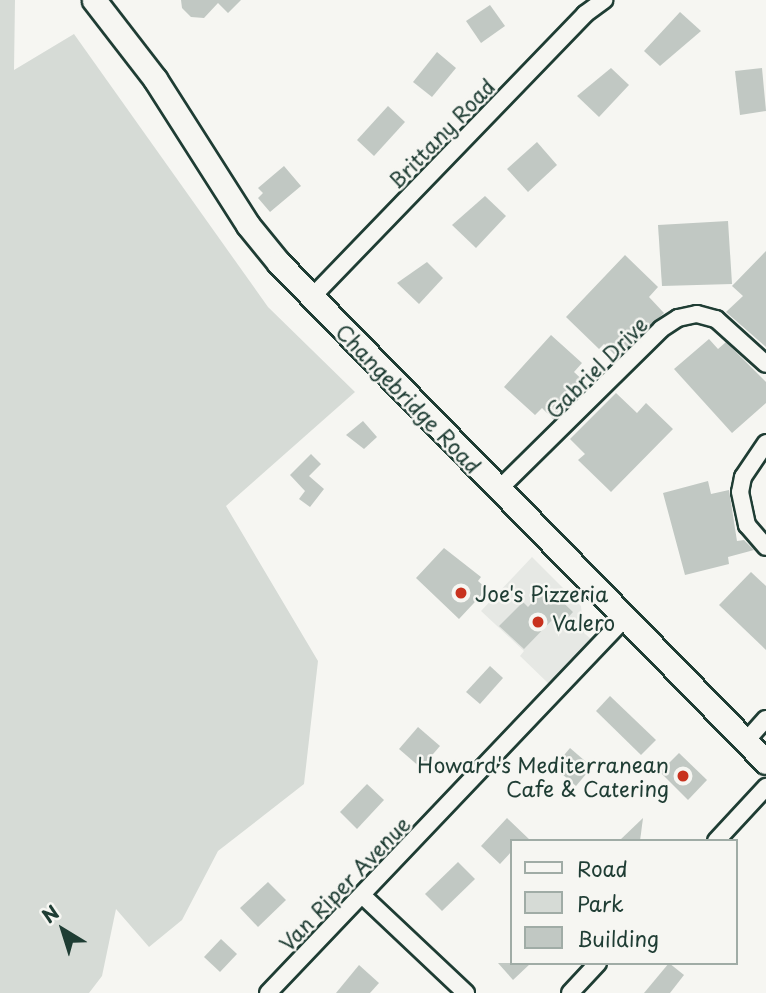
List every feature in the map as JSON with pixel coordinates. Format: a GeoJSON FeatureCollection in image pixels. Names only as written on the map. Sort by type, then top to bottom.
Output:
{"type":"FeatureCollection","features":[{"type":"Feature","properties":{"kind":"main road","name":"Changebridge Road"},"geometry":{"type":"LineString","coordinates":[[94,0],[155,79],[248,225],[311,298],[766,762]]}},
{"type":"Feature","properties":{"kind":"street","name":"Brittany Road"},"geometry":{"type":"LineString","coordinates":[[311,298],[585,14],[604,0]]}},
{"type":"Feature","properties":{"kind":"street","name":"Gabriel Drive"},"geometry":{"type":"LineString","coordinates":[[498,490],[661,329],[678,318],[697,314],[716,319],[766,363]]}},
{"type":"Feature","properties":{"kind":"street"},"geometry":{"type":"LineString","coordinates":[[766,443],[743,477],[740,492],[747,525],[766,547]]}},
{"type":"Feature","properties":{"kind":"street","name":"Van Riper Avenue"},"geometry":{"type":"LineString","coordinates":[[268,993],[624,619]]}},
{"type":"Feature","properties":{"kind":"street"},"geometry":{"type":"LineString","coordinates":[[746,742],[766,719]]}},
{"type":"Feature","properties":{"kind":"street"},"geometry":{"type":"LineString","coordinates":[[718,839],[766,787]]}},
{"type":"Feature","properties":{"kind":"street"},"geometry":{"type":"LineString","coordinates":[[362,895],[466,993]]}},
{"type":"Feature","properties":{"kind":"street"},"geometry":{"type":"LineString","coordinates":[[570,993],[596,965]]}},
{"type":"Feature","properties":{"kind":"shaded area","name":"Valero"},"geometry":{"type":"Polygon","coordinates":[[[532,557],[581,606],[584,633],[591,639],[549,684],[520,656],[524,651],[481,611],[532,557]]]}},
{"type":"Feature","properties":{"kind":"green space"},"geometry":{"type":"Polygon","coordinates":[[[0,0],[15,0],[14,70],[74,34],[268,307],[355,392],[226,506],[318,661],[304,784],[218,851],[182,920],[149,947],[116,909],[102,976],[89,993],[0,993],[0,0]]]}},
{"type":"Feature","properties":{"kind":"building"},"geometry":{"type":"Polygon","coordinates":[[[181,0],[241,0],[228,13],[218,3],[204,18],[191,17],[182,8],[181,0]]]}},
{"type":"Feature","properties":{"kind":"building"},"geometry":{"type":"Polygon","coordinates":[[[490,5],[505,26],[481,43],[466,21],[490,5]]]}},
{"type":"Feature","properties":{"kind":"building"},"geometry":{"type":"Polygon","coordinates":[[[680,12],[701,31],[660,66],[644,51],[680,12]]]}},
{"type":"Feature","properties":{"kind":"building"},"geometry":{"type":"Polygon","coordinates":[[[437,52],[456,68],[432,97],[413,82],[437,52]]]}},
{"type":"Feature","properties":{"kind":"building"},"geometry":{"type":"Polygon","coordinates":[[[611,68],[629,85],[599,117],[577,96],[611,68]]]}},
{"type":"Feature","properties":{"kind":"building"},"geometry":{"type":"Polygon","coordinates":[[[762,68],[766,111],[740,115],[735,71],[762,68]]]}},
{"type":"Feature","properties":{"kind":"building"},"geometry":{"type":"Polygon","coordinates":[[[388,106],[405,122],[374,156],[357,140],[388,106]]]}},
{"type":"Feature","properties":{"kind":"building"},"geometry":{"type":"Polygon","coordinates":[[[537,142],[557,165],[528,192],[507,169],[537,142]]]}},
{"type":"Feature","properties":{"kind":"building"},"geometry":{"type":"Polygon","coordinates":[[[284,166],[301,186],[270,212],[258,198],[263,193],[258,188],[284,166]]]}},
{"type":"Feature","properties":{"kind":"building"},"geometry":{"type":"Polygon","coordinates":[[[485,196],[506,216],[476,248],[452,225],[485,196]]]}},
{"type":"Feature","properties":{"kind":"building"},"geometry":{"type":"Polygon","coordinates":[[[728,221],[732,284],[662,286],[658,225],[728,221]]]}},
{"type":"Feature","properties":{"kind":"building"},"geometry":{"type":"Polygon","coordinates":[[[766,251],[766,347],[726,312],[743,296],[732,286],[766,251]]]}},
{"type":"Feature","properties":{"kind":"building"},"geometry":{"type":"Polygon","coordinates":[[[625,255],[658,287],[649,297],[664,313],[617,357],[604,344],[599,349],[566,317],[625,255]]]}},
{"type":"Feature","properties":{"kind":"building"},"geometry":{"type":"Polygon","coordinates":[[[427,262],[443,278],[419,304],[397,283],[427,262]]]}},
{"type":"Feature","properties":{"kind":"building"},"geometry":{"type":"Polygon","coordinates":[[[551,335],[582,363],[574,372],[589,386],[554,420],[542,408],[535,415],[504,387],[551,335]]]}},
{"type":"Feature","properties":{"kind":"building"},"geometry":{"type":"Polygon","coordinates":[[[709,339],[718,349],[726,342],[766,382],[766,403],[732,433],[674,369],[709,339]]]}},
{"type":"Feature","properties":{"kind":"building"},"geometry":{"type":"Polygon","coordinates":[[[616,393],[637,413],[646,403],[673,429],[611,492],[578,460],[585,454],[570,439],[616,393]]]}},
{"type":"Feature","properties":{"kind":"building"},"geometry":{"type":"Polygon","coordinates":[[[363,421],[377,437],[364,449],[346,435],[363,421]]]}},
{"type":"Feature","properties":{"kind":"building"},"geometry":{"type":"Polygon","coordinates":[[[311,454],[321,464],[309,476],[324,489],[310,507],[299,499],[305,491],[290,475],[311,454]]]}},
{"type":"Feature","properties":{"kind":"building"},"geometry":{"type":"Polygon","coordinates":[[[708,481],[711,494],[729,490],[737,541],[744,540],[754,550],[728,557],[729,564],[685,575],[663,493],[708,481]]]}},
{"type":"Feature","properties":{"kind":"building"},"geometry":{"type":"Polygon","coordinates":[[[444,548],[481,577],[478,581],[487,589],[459,619],[416,578],[444,548]]]}},
{"type":"Feature","properties":{"kind":"building"},"geometry":{"type":"Polygon","coordinates":[[[751,572],[766,586],[766,650],[719,605],[751,572]]]}},
{"type":"Feature","properties":{"kind":"building"},"geometry":{"type":"Polygon","coordinates":[[[547,587],[573,612],[562,624],[555,617],[524,649],[499,626],[523,602],[528,607],[547,587]]]}},
{"type":"Feature","properties":{"kind":"building"},"geometry":{"type":"Polygon","coordinates":[[[490,666],[503,678],[480,704],[466,692],[490,666]]]}},
{"type":"Feature","properties":{"kind":"building"},"geometry":{"type":"Polygon","coordinates":[[[610,696],[656,740],[641,755],[596,711],[610,696]]]}},
{"type":"Feature","properties":{"kind":"building"},"geometry":{"type":"Polygon","coordinates":[[[418,727],[440,746],[421,768],[399,749],[418,727]]]}},
{"type":"Feature","properties":{"kind":"building"},"geometry":{"type":"Polygon","coordinates":[[[570,748],[592,767],[576,786],[554,767],[570,748]]]}},
{"type":"Feature","properties":{"kind":"building","name":"Howard's Mediterranean Cafe & Catering"},"geometry":{"type":"Polygon","coordinates":[[[679,753],[707,780],[688,800],[660,772],[679,753]]]}},
{"type":"Feature","properties":{"kind":"building"},"geometry":{"type":"Polygon","coordinates":[[[367,784],[384,800],[357,829],[340,812],[367,784]]]}},
{"type":"Feature","properties":{"kind":"building"},"geometry":{"type":"Polygon","coordinates":[[[507,818],[529,839],[510,839],[510,853],[500,864],[481,846],[507,818]]]}},
{"type":"Feature","properties":{"kind":"building"},"geometry":{"type":"Polygon","coordinates":[[[643,818],[640,839],[621,839],[643,818]]]}},
{"type":"Feature","properties":{"kind":"building"},"geometry":{"type":"Polygon","coordinates":[[[458,862],[475,879],[442,911],[425,894],[458,862]]]}},
{"type":"Feature","properties":{"kind":"building"},"geometry":{"type":"Polygon","coordinates":[[[268,882],[286,900],[258,927],[240,908],[268,882]]]}},
{"type":"Feature","properties":{"kind":"building"},"geometry":{"type":"Polygon","coordinates":[[[221,939],[237,954],[220,972],[204,957],[221,939]]]}},
{"type":"Feature","properties":{"kind":"building"},"geometry":{"type":"Polygon","coordinates":[[[498,963],[529,965],[513,980],[498,963]]]}},
{"type":"Feature","properties":{"kind":"building"},"geometry":{"type":"Polygon","coordinates":[[[359,965],[379,983],[370,993],[336,993],[359,965]]]}},
{"type":"Feature","properties":{"kind":"building"},"geometry":{"type":"Polygon","coordinates":[[[667,965],[672,965],[684,975],[670,993],[644,993],[667,965]]]}},
{"type":"Feature","properties":{"kind":"place","name":"Joe's Pizzeria"},"geometry":{"type":"Point","coordinates":[461,593]}},
{"type":"Feature","properties":{"kind":"place","name":"Valero"},"geometry":{"type":"Point","coordinates":[538,622]}},
{"type":"Feature","properties":{"kind":"place","name":"Howard's Mediterranean Cafe & Catering"},"geometry":{"type":"Point","coordinates":[683,776]}}]}
